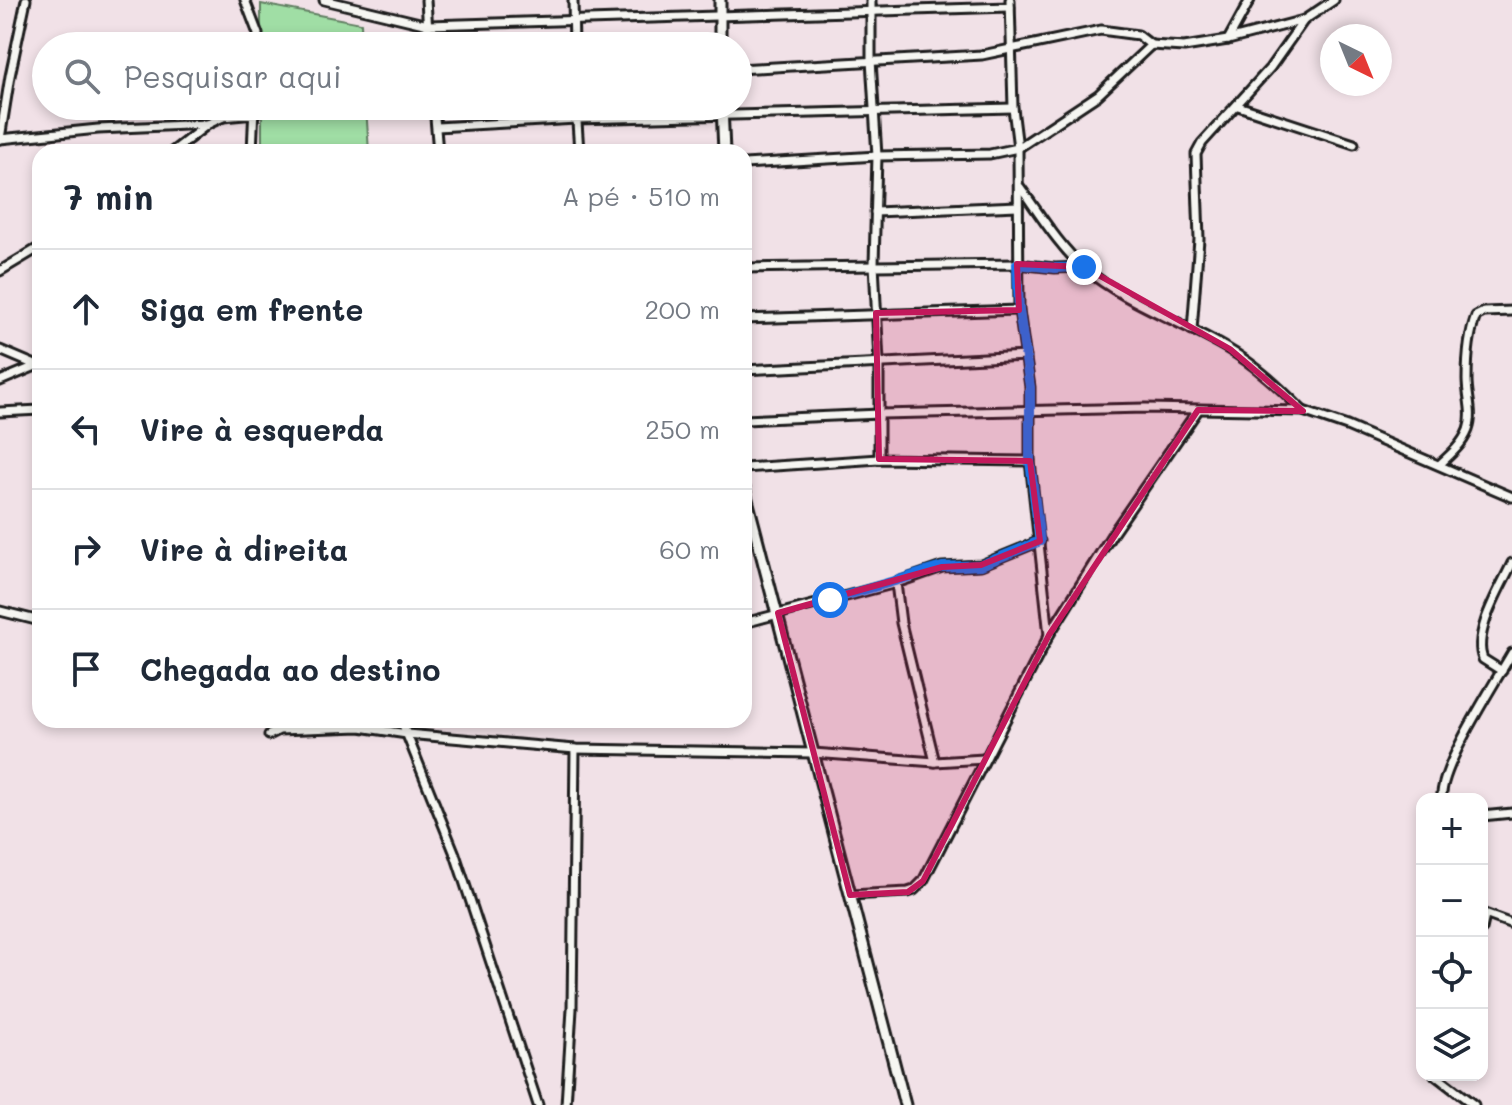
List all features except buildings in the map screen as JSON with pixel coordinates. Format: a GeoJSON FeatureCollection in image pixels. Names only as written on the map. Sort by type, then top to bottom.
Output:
{"type":"FeatureCollection","features":[{"type":"Feature","properties":{"kind":"street"},"geometry":{"type":"LineString","coordinates":[[26,0],[12,61],[0,139],[98,129],[208,124]]}},
{"type":"Feature","properties":{"kind":"street"},"geometry":{"type":"LineString","coordinates":[[245,0],[257,32]]}},
{"type":"Feature","properties":{"kind":"street"},"geometry":{"type":"LineString","coordinates":[[324,0],[428,25],[871,12],[1010,4],[1013,108],[1018,148],[1019,310],[1031,412],[1030,461],[1049,635]]}},
{"type":"Feature","properties":{"kind":"street"},"geometry":{"type":"LineString","coordinates":[[426,0],[428,32]]}},
{"type":"Feature","properties":{"kind":"street"},"geometry":{"type":"LineString","coordinates":[[573,0],[573,32]]}},
{"type":"Feature","properties":{"kind":"street"},"geometry":{"type":"LineString","coordinates":[[720,0],[720,32]]}},
{"type":"Feature","properties":{"kind":"street"},"geometry":{"type":"LineString","coordinates":[[871,0],[877,156],[874,264],[879,362],[879,459]]}},
{"type":"Feature","properties":{"kind":"street"},"geometry":{"type":"LineString","coordinates":[[1228,40],[1250,0]]}},
{"type":"Feature","properties":{"kind":"street"},"geometry":{"type":"LineString","coordinates":[[752,68],[950,58],[1013,49],[1101,30],[1138,35],[1151,45],[1184,47],[1228,40],[1304,20],[1334,0]]}},
{"type":"Feature","properties":{"kind":"street"},"geometry":{"type":"LineString","coordinates":[[1192,330],[1199,239],[1196,154],[1202,143],[1270,68],[1304,20]]}},
{"type":"Feature","properties":{"kind":"street"},"geometry":{"type":"LineString","coordinates":[[752,164],[877,156],[976,155],[1018,148],[1098,95],[1151,45]]}},
{"type":"Feature","properties":{"kind":"street"},"geometry":{"type":"LineString","coordinates":[[1238,106],[1354,144]]}},
{"type":"Feature","properties":{"kind":"street"},"geometry":{"type":"LineString","coordinates":[[752,111],[1013,108]]}},
{"type":"Feature","properties":{"kind":"street"},"geometry":{"type":"LineString","coordinates":[[182,144],[217,120]]}},
{"type":"Feature","properties":{"kind":"street"},"geometry":{"type":"LineString","coordinates":[[253,144],[254,120]]}},
{"type":"Feature","properties":{"kind":"street"},"geometry":{"type":"LineString","coordinates":[[436,120],[438,144]]}},
{"type":"Feature","properties":{"kind":"street"},"geometry":{"type":"LineString","coordinates":[[437,127],[559,120]]}},
{"type":"Feature","properties":{"kind":"street"},"geometry":{"type":"LineString","coordinates":[[576,120],[578,144]]}},
{"type":"Feature","properties":{"kind":"street"},"geometry":{"type":"LineString","coordinates":[[722,120],[724,144]]}},
{"type":"Feature","properties":{"kind":"street"},"geometry":{"type":"LineString","coordinates":[[1018,185],[1084,267],[1127,295],[1230,349],[1303,411]]}},
{"type":"Feature","properties":{"kind":"street"},"geometry":{"type":"LineString","coordinates":[[875,212],[1018,206]]}},
{"type":"Feature","properties":{"kind":"street"},"geometry":{"type":"LineString","coordinates":[[0,271],[32,252]]}},
{"type":"Feature","properties":{"kind":"street"},"geometry":{"type":"LineString","coordinates":[[752,268],[874,264],[1084,267]]}},
{"type":"Feature","properties":{"kind":"street"},"geometry":{"type":"LineString","coordinates":[[752,319],[1019,310]]}},
{"type":"Feature","properties":{"kind":"street"},"geometry":{"type":"LineString","coordinates":[[1439,465],[1456,450],[1471,420],[1467,380],[1476,316],[1484,312],[1512,311]]}},
{"type":"Feature","properties":{"kind":"street"},"geometry":{"type":"LineString","coordinates":[[0,350],[32,362]]}},
{"type":"Feature","properties":{"kind":"street"},"geometry":{"type":"LineString","coordinates":[[752,370],[1026,356]]}},
{"type":"Feature","properties":{"kind":"street"},"geometry":{"type":"LineString","coordinates":[[0,381],[32,368]]}},
{"type":"Feature","properties":{"kind":"street"},"geometry":{"type":"LineString","coordinates":[[752,420],[1145,408],[1303,411],[1347,426],[1512,497]]}},
{"type":"Feature","properties":{"kind":"street"},"geometry":{"type":"LineString","coordinates":[[0,412],[32,410]]}},
{"type":"Feature","properties":{"kind":"street"},"geometry":{"type":"LineString","coordinates":[[850,895],[908,892],[918,887],[1049,635],[1113,533],[1198,410]]}},
{"type":"Feature","properties":{"kind":"street"},"geometry":{"type":"LineString","coordinates":[[752,467],[879,459],[1030,461]]}},
{"type":"Feature","properties":{"kind":"street"},"geometry":{"type":"LineString","coordinates":[[752,517],[905,1105]]}},
{"type":"Feature","properties":{"kind":"street"},"geometry":{"type":"LineString","coordinates":[[752,621],[896,583],[942,567],[981,565],[1040,541]]}},
{"type":"Feature","properties":{"kind":"street"},"geometry":{"type":"LineString","coordinates":[[1502,671],[1483,659],[1480,647],[1489,612],[1512,563]]}},
{"type":"Feature","properties":{"kind":"street"},"geometry":{"type":"LineString","coordinates":[[896,583],[901,623],[935,762]]}},
{"type":"Feature","properties":{"kind":"street"},"geometry":{"type":"LineString","coordinates":[[0,611],[32,619]]}},
{"type":"Feature","properties":{"kind":"street"},"geometry":{"type":"LineString","coordinates":[[1442,793],[1443,783],[1470,725],[1512,653]]}},
{"type":"Feature","properties":{"kind":"street"},"geometry":{"type":"LineString","coordinates":[[269,735],[279,730],[333,728]]}},
{"type":"Feature","properties":{"kind":"street"},"geometry":{"type":"LineString","coordinates":[[367,728],[575,749],[813,753],[935,762],[984,759]]}},
{"type":"Feature","properties":{"kind":"street"},"geometry":{"type":"LineString","coordinates":[[404,728],[455,854],[538,1105]]}},
{"type":"Feature","properties":{"kind":"street"},"geometry":{"type":"LineString","coordinates":[[566,1105],[572,1009],[575,749]]}},
{"type":"Feature","properties":{"kind":"street"},"geometry":{"type":"LineString","coordinates":[[1488,815],[1512,813]]}},
{"type":"Feature","properties":{"kind":"street"},"geometry":{"type":"LineString","coordinates":[[1488,916],[1512,924]]}},
{"type":"Feature","properties":{"kind":"street"},"geometry":{"type":"LineString","coordinates":[[1443,1081],[1474,1105]]}},
{"type":"Feature","properties":{"kind":"highlighted area"},"geometry":{"type":"Polygon","coordinates":[[[1017,264],[1084,267],[1230,349],[1303,411],[1198,410],[1049,635],[923,881],[908,892],[850,895],[778,613],[942,567],[981,565],[1040,541],[1030,461],[879,459],[876,313],[1019,310],[1017,264]]]}},
{"type":"Feature","properties":{"kind":"green space"},"geometry":{"type":"Polygon","coordinates":[[[261,4],[361,23],[361,32],[261,32],[261,4]]]}},
{"type":"Feature","properties":{"kind":"green space"},"geometry":{"type":"Polygon","coordinates":[[[262,120],[367,120],[368,144],[262,144],[262,120]]]}},
{"type":"Feature","properties":{"kind":"route"},"geometry":{"type":"LineString","coordinates":[[830,600],[942,567],[981,565],[1040,541],[1030,461],[1030,387],[1019,310],[1017,264],[1084,267]]}}]}
